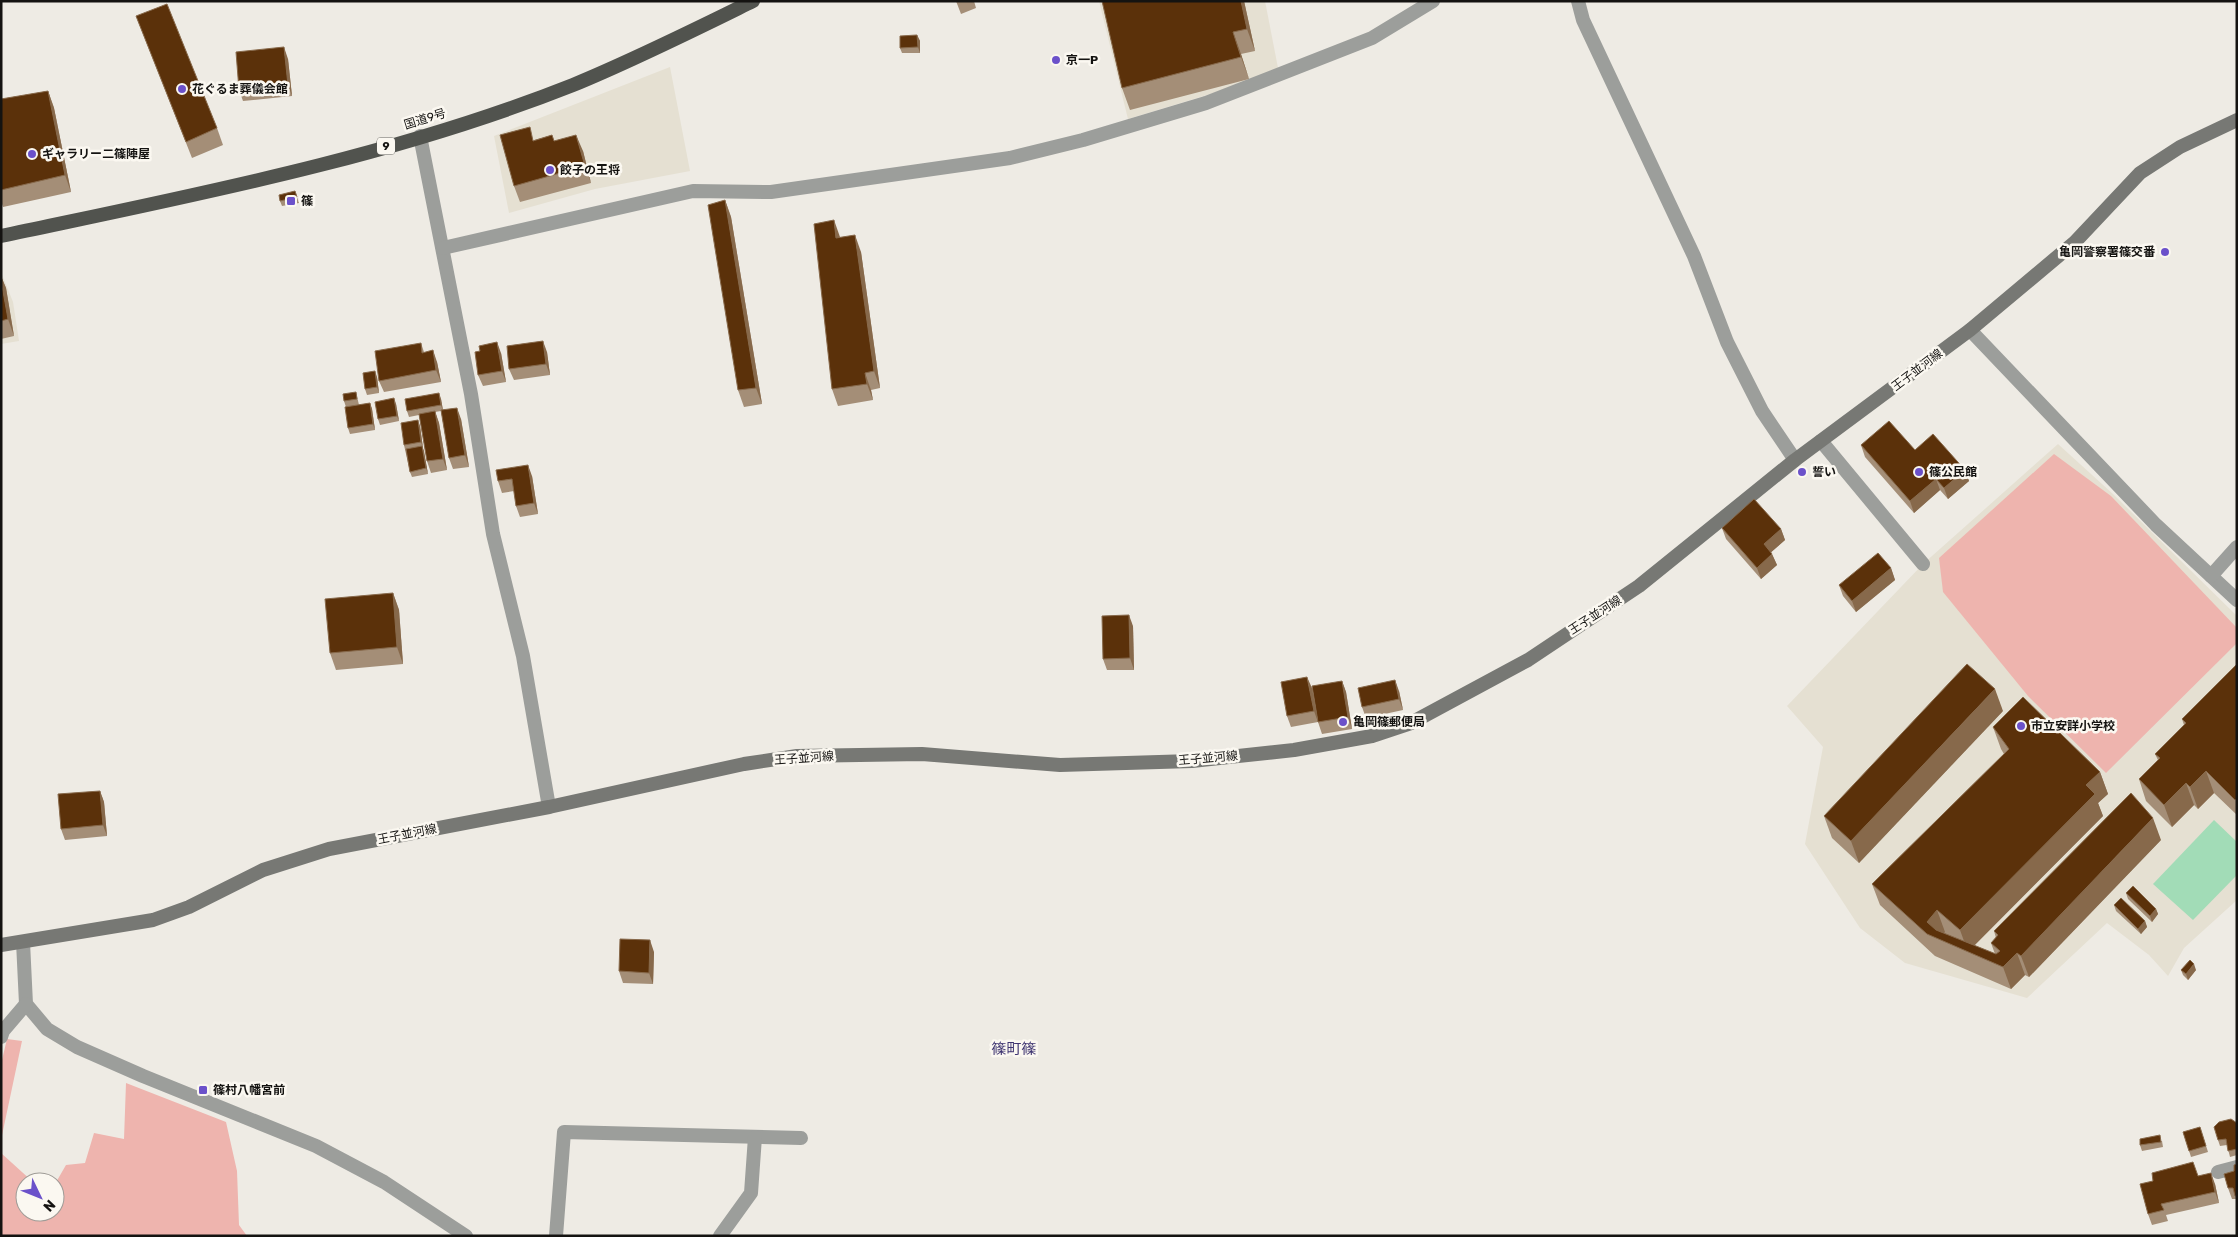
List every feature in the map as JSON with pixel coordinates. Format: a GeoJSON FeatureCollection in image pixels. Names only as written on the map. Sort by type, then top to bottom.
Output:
{"type":"FeatureCollection","features":[{"type":"Feature","properties":{"kind":"highway","name":"国道9号"},"geometry":{"type":"LineString","coordinates":[[1,236],[291,173],[504,110],[573,84],[677,39],[753,1]]}},
{"type":"Feature","properties":{"kind":"main road","name":"王子並河線"},"geometry":{"type":"LineString","coordinates":[[1,945],[152,920],[189,907],[263,870],[329,849],[549,807],[744,764],[797,756],[922,754],[1060,765],[1192,761],[1294,750],[1372,736],[1410,723],[1528,660],[1639,586],[1795,460],[1970,330],[2075,242],[2140,173],[2180,147],[2237,120]]}},
{"type":"Feature","properties":{"kind":"street"},"geometry":{"type":"LineString","coordinates":[[443,248],[693,191],[771,192],[1010,158],[1083,140],[1206,103],[1372,38],[1433,1]]}},
{"type":"Feature","properties":{"kind":"street"},"geometry":{"type":"LineString","coordinates":[[1578,1],[1583,20],[1694,256],[1727,342],[1762,411],[1795,460]]}},
{"type":"Feature","properties":{"kind":"street"},"geometry":{"type":"LineString","coordinates":[[420,136],[471,394],[493,534],[523,656],[549,807]]}},
{"type":"Feature","properties":{"kind":"street"},"geometry":{"type":"LineString","coordinates":[[1970,330],[2156,525],[2237,600]]}},
{"type":"Feature","properties":{"kind":"street"},"geometry":{"type":"LineString","coordinates":[[1821,441],[1923,564]]}},
{"type":"Feature","properties":{"kind":"street"},"geometry":{"type":"LineString","coordinates":[[2211,576],[2237,548]]}},
{"type":"Feature","properties":{"kind":"street"},"geometry":{"type":"LineString","coordinates":[[23,942],[26,1004],[47,1029],[77,1047],[316,1146],[384,1182],[466,1236]]}},
{"type":"Feature","properties":{"kind":"street"},"geometry":{"type":"LineString","coordinates":[[1,1037],[2,1031],[26,1004]]}},
{"type":"Feature","properties":{"kind":"street"},"geometry":{"type":"LineString","coordinates":[[556,1236],[564,1132],[801,1138]]}},
{"type":"Feature","properties":{"kind":"street"},"geometry":{"type":"LineString","coordinates":[[720,1236],[751,1193],[755,1137]]}},
{"type":"Feature","properties":{"kind":"street"},"geometry":{"type":"LineString","coordinates":[[2218,1172],[2237,1167]]}},
{"type":"Feature","properties":{"kind":"shaded area"},"geometry":{"type":"Polygon","coordinates":[[[1099,1],[1265,1],[1278,68],[1250,82],[1128,119],[1099,1]]]}},
{"type":"Feature","properties":{"kind":"shaded area"},"geometry":{"type":"Polygon","coordinates":[[[670,67],[690,171],[595,189],[509,213],[494,136],[670,67]]]}},
{"type":"Feature","properties":{"kind":"shaded area"},"geometry":{"type":"Polygon","coordinates":[[[1,272],[13,302],[19,341],[1,344],[1,272]]]}},
{"type":"Feature","properties":{"kind":"shaded area","name":"市立安詳小学校"},"geometry":{"type":"Polygon","coordinates":[[[2058,444],[2113,494],[2237,616],[2237,900],[2184,948],[2168,976],[2149,955],[2107,923],[2027,998],[1905,963],[1860,928],[1805,844],[1823,747],[1787,706],[1923,564],[2058,444]]]}},
{"type":"Feature","properties":{"kind":"shaded area"},"geometry":{"type":"Polygon","coordinates":[[[2054,454],[2111,496],[2237,628],[2237,643],[2106,773],[2028,696],[1943,592],[1939,558],[2054,454]]]}},
{"type":"Feature","properties":{"kind":"shaded area"},"geometry":{"type":"Polygon","coordinates":[[[2214,820],[2237,842],[2237,875],[2193,920],[2153,884],[2214,820]]]}},
{"type":"Feature","properties":{"kind":"shaded area"},"geometry":{"type":"Polygon","coordinates":[[[7,1039],[22,1041],[1,1140],[1,1064],[7,1039]]]}},
{"type":"Feature","properties":{"kind":"shaded area"},"geometry":{"type":"Polygon","coordinates":[[[126,1083],[226,1122],[237,1171],[239,1225],[247,1236],[1,1236],[1,1153],[22,1172],[15,1172],[15,1222],[65,1222],[65,1172],[62,1172],[66,1165],[85,1163],[94,1133],[124,1139],[126,1083]]]}},
{"type":"Feature","properties":{"kind":"building"},"geometry":{"type":"Polygon","coordinates":[[[1102,1],[1241,1],[1247,29],[1233,32],[1241,57],[1122,88],[1102,1]]]}},
{"type":"Feature","properties":{"kind":"building","name":"花ぐるま葬儀会館"},"geometry":{"type":"Polygon","coordinates":[[[167,4],[217,128],[186,142],[136,16],[167,4]]]}},
{"type":"Feature","properties":{"kind":"building"},"geometry":{"type":"Polygon","coordinates":[[[917,35],[918,47],[900,48],[900,36],[917,35]]]}},
{"type":"Feature","properties":{"kind":"building"},"geometry":{"type":"Polygon","coordinates":[[[284,47],[288,85],[239,90],[236,52],[284,47]]]}},
{"type":"Feature","properties":{"kind":"building","name":"ギャラリー二篠陣屋"},"geometry":{"type":"Polygon","coordinates":[[[48,91],[65,175],[1,190],[1,99],[48,91]]]}},
{"type":"Feature","properties":{"kind":"building"},"geometry":{"type":"Polygon","coordinates":[[[530,127],[533,141],[552,135],[554,141],[576,135],[585,166],[514,186],[500,135],[530,127]]]}},
{"type":"Feature","properties":{"kind":"building"},"geometry":{"type":"Polygon","coordinates":[[[295,191],[297,197],[280,201],[279,195],[295,191]]]}},
{"type":"Feature","properties":{"kind":"building"},"geometry":{"type":"Polygon","coordinates":[[[725,200],[756,388],[738,390],[708,205],[725,200]]]}},
{"type":"Feature","properties":{"kind":"building"},"geometry":{"type":"Polygon","coordinates":[[[834,220],[836,238],[855,235],[874,371],[865,373],[867,384],[832,389],[814,224],[834,220]]]}},
{"type":"Feature","properties":{"kind":"building"},"geometry":{"type":"Polygon","coordinates":[[[1,280],[8,319],[1,321],[1,280]]]}},
{"type":"Feature","properties":{"kind":"building"},"geometry":{"type":"Polygon","coordinates":[[[543,341],[546,364],[509,369],[507,346],[543,341]]]}},
{"type":"Feature","properties":{"kind":"building"},"geometry":{"type":"Polygon","coordinates":[[[497,342],[502,371],[478,375],[475,352],[480,351],[479,346],[497,342]]]}},
{"type":"Feature","properties":{"kind":"building"},"geometry":{"type":"Polygon","coordinates":[[[421,343],[422,353],[433,350],[436,370],[379,381],[375,351],[421,343]]]}},
{"type":"Feature","properties":{"kind":"building"},"geometry":{"type":"Polygon","coordinates":[[[375,371],[377,387],[365,389],[363,373],[375,371]]]}},
{"type":"Feature","properties":{"kind":"building"},"geometry":{"type":"Polygon","coordinates":[[[356,392],[357,399],[344,401],[343,394],[356,392]]]}},
{"type":"Feature","properties":{"kind":"building"},"geometry":{"type":"Polygon","coordinates":[[[439,393],[441,405],[407,411],[405,399],[439,393]]]}},
{"type":"Feature","properties":{"kind":"building"},"geometry":{"type":"Polygon","coordinates":[[[394,398],[397,416],[378,419],[375,402],[394,398]]]}},
{"type":"Feature","properties":{"kind":"building"},"geometry":{"type":"Polygon","coordinates":[[[370,403],[373,424],[348,428],[345,407],[370,403]]]}},
{"type":"Feature","properties":{"kind":"building"},"geometry":{"type":"Polygon","coordinates":[[[457,408],[465,455],[449,458],[441,410],[457,408]]]}},
{"type":"Feature","properties":{"kind":"building"},"geometry":{"type":"Polygon","coordinates":[[[435,411],[443,459],[427,461],[419,414],[435,411]]]}},
{"type":"Feature","properties":{"kind":"building"},"geometry":{"type":"Polygon","coordinates":[[[418,420],[421,442],[404,445],[401,423],[418,420]]]}},
{"type":"Feature","properties":{"kind":"building","name":"篠公民館"},"geometry":{"type":"Polygon","coordinates":[[[1889,421],[1915,450],[1933,434],[1965,470],[1944,488],[1936,479],[1910,501],[1861,445],[1889,421]]]}},
{"type":"Feature","properties":{"kind":"building"},"geometry":{"type":"Polygon","coordinates":[[[422,446],[426,468],[410,472],[406,449],[422,446]]]}},
{"type":"Feature","properties":{"kind":"building"},"geometry":{"type":"Polygon","coordinates":[[[528,465],[534,503],[516,506],[512,479],[498,481],[496,470],[528,465]]]}},
{"type":"Feature","properties":{"kind":"building"},"geometry":{"type":"Polygon","coordinates":[[[1754,499],[1781,529],[1764,544],[1772,554],[1757,568],[1722,528],[1754,499]]]}},
{"type":"Feature","properties":{"kind":"building"},"geometry":{"type":"Polygon","coordinates":[[[1878,553],[1891,568],[1852,601],[1839,585],[1878,553]]]}},
{"type":"Feature","properties":{"kind":"building"},"geometry":{"type":"Polygon","coordinates":[[[393,593],[397,647],[330,653],[325,599],[393,593]]]}},
{"type":"Feature","properties":{"kind":"building"},"geometry":{"type":"Polygon","coordinates":[[[1129,615],[1130,658],[1103,659],[1102,616],[1129,615]]]}},
{"type":"Feature","properties":{"kind":"building"},"geometry":{"type":"Polygon","coordinates":[[[1967,664],[1995,689],[1851,841],[1824,816],[1967,664]]]}},
{"type":"Feature","properties":{"kind":"building"},"geometry":{"type":"Polygon","coordinates":[[[2237,664],[2237,798],[2235,800],[2206,771],[2190,787],[2186,783],[2164,805],[2139,779],[2160,758],[2155,754],[2186,723],[2182,719],[2237,664]]]}},
{"type":"Feature","properties":{"kind":"building"},"geometry":{"type":"Polygon","coordinates":[[[1307,677],[1314,711],[1287,716],[1281,682],[1307,677]]]}},
{"type":"Feature","properties":{"kind":"building"},"geometry":{"type":"Polygon","coordinates":[[[1395,680],[1399,699],[1362,707],[1358,688],[1395,680]]]}},
{"type":"Feature","properties":{"kind":"building"},"geometry":{"type":"Polygon","coordinates":[[[1342,681],[1348,717],[1318,722],[1312,686],[1342,681]]]}},
{"type":"Feature","properties":{"kind":"building"},"geometry":{"type":"Polygon","coordinates":[[[2023,697],[2100,772],[2086,785],[2095,794],[1960,930],[1937,910],[1927,922],[1936,930],[1996,954],[2000,951],[1991,943],[1998,935],[1994,931],[2131,793],[2153,818],[2021,956],[2017,953],[2003,967],[1927,934],[1872,884],[2009,749],[1993,727],[2023,697]]]}},
{"type":"Feature","properties":{"kind":"building"},"geometry":{"type":"Polygon","coordinates":[[[100,791],[103,825],[61,829],[58,794],[100,791]]]}},
{"type":"Feature","properties":{"kind":"building"},"geometry":{"type":"Polygon","coordinates":[[[2133,886],[2156,909],[2150,916],[2126,893],[2133,886]]]}},
{"type":"Feature","properties":{"kind":"building"},"geometry":{"type":"Polygon","coordinates":[[[2121,898],[2145,921],[2138,929],[2114,905],[2121,898]]]}},
{"type":"Feature","properties":{"kind":"building"},"geometry":{"type":"Polygon","coordinates":[[[620,939],[650,940],[649,973],[619,971],[620,939]]]}},
{"type":"Feature","properties":{"kind":"building"},"geometry":{"type":"Polygon","coordinates":[[[2190,960],[2194,964],[2186,974],[2181,970],[2190,960]]]}},
{"type":"Feature","properties":{"kind":"building"},"geometry":{"type":"Polygon","coordinates":[[[2231,1119],[2237,1123],[2237,1149],[2228,1151],[2226,1139],[2218,1140],[2214,1127],[2219,1122],[2231,1119]]]}},
{"type":"Feature","properties":{"kind":"building"},"geometry":{"type":"Polygon","coordinates":[[[2200,1127],[2206,1146],[2189,1151],[2183,1132],[2200,1127]]]}},
{"type":"Feature","properties":{"kind":"building"},"geometry":{"type":"Polygon","coordinates":[[[2160,1135],[2161,1142],[2140,1145],[2140,1139],[2160,1135]]]}},
{"type":"Feature","properties":{"kind":"building"},"geometry":{"type":"Polygon","coordinates":[[[2193,1162],[2198,1176],[2211,1173],[2215,1192],[2161,1204],[2164,1210],[2148,1214],[2140,1184],[2153,1181],[2152,1173],[2193,1162]]]}},
{"type":"Feature","properties":{"kind":"building"},"geometry":{"type":"Polygon","coordinates":[[[2237,1164],[2237,1196],[2235,1196],[2233,1188],[2228,1188],[2224,1174],[2234,1171],[2234,1165],[2237,1164]]]}},
{"type":"Feature","properties":{"kind":"place","name":"京一P"},"geometry":{"type":"Point","coordinates":[1056,60]}},
{"type":"Feature","properties":{"kind":"place","name":"花ぐるま葬儀会館"},"geometry":{"type":"Point","coordinates":[182,89]}},
{"type":"Feature","properties":{"kind":"place","name":"ギャラリー二篠陣屋"},"geometry":{"type":"Point","coordinates":[32,154]}},
{"type":"Feature","properties":{"kind":"place","name":"餃子の王将"},"geometry":{"type":"Point","coordinates":[550,170]}},
{"type":"Feature","properties":{"kind":"place","name":"篠"},"geometry":{"type":"Point","coordinates":[291,201]}},
{"type":"Feature","properties":{"kind":"place","name":"亀岡警察署篠交番"},"geometry":{"type":"Point","coordinates":[2165,252]}},
{"type":"Feature","properties":{"kind":"place","name":"誓い"},"geometry":{"type":"Point","coordinates":[1802,472]}},
{"type":"Feature","properties":{"kind":"place","name":"篠公民館"},"geometry":{"type":"Point","coordinates":[1919,472]}},
{"type":"Feature","properties":{"kind":"place","name":"亀岡篠郵便局"},"geometry":{"type":"Point","coordinates":[1343,722]}},
{"type":"Feature","properties":{"kind":"place","name":"市立安詳小学校"},"geometry":{"type":"Point","coordinates":[2021,726]}},
{"type":"Feature","properties":{"kind":"place","name":"篠村八幡宮前"},"geometry":{"type":"Point","coordinates":[203,1090]}},
{"type":"Feature","properties":{"kind":"district","name":"篠町篠"},"geometry":{"type":"Point","coordinates":[1014,1049]}}]}
